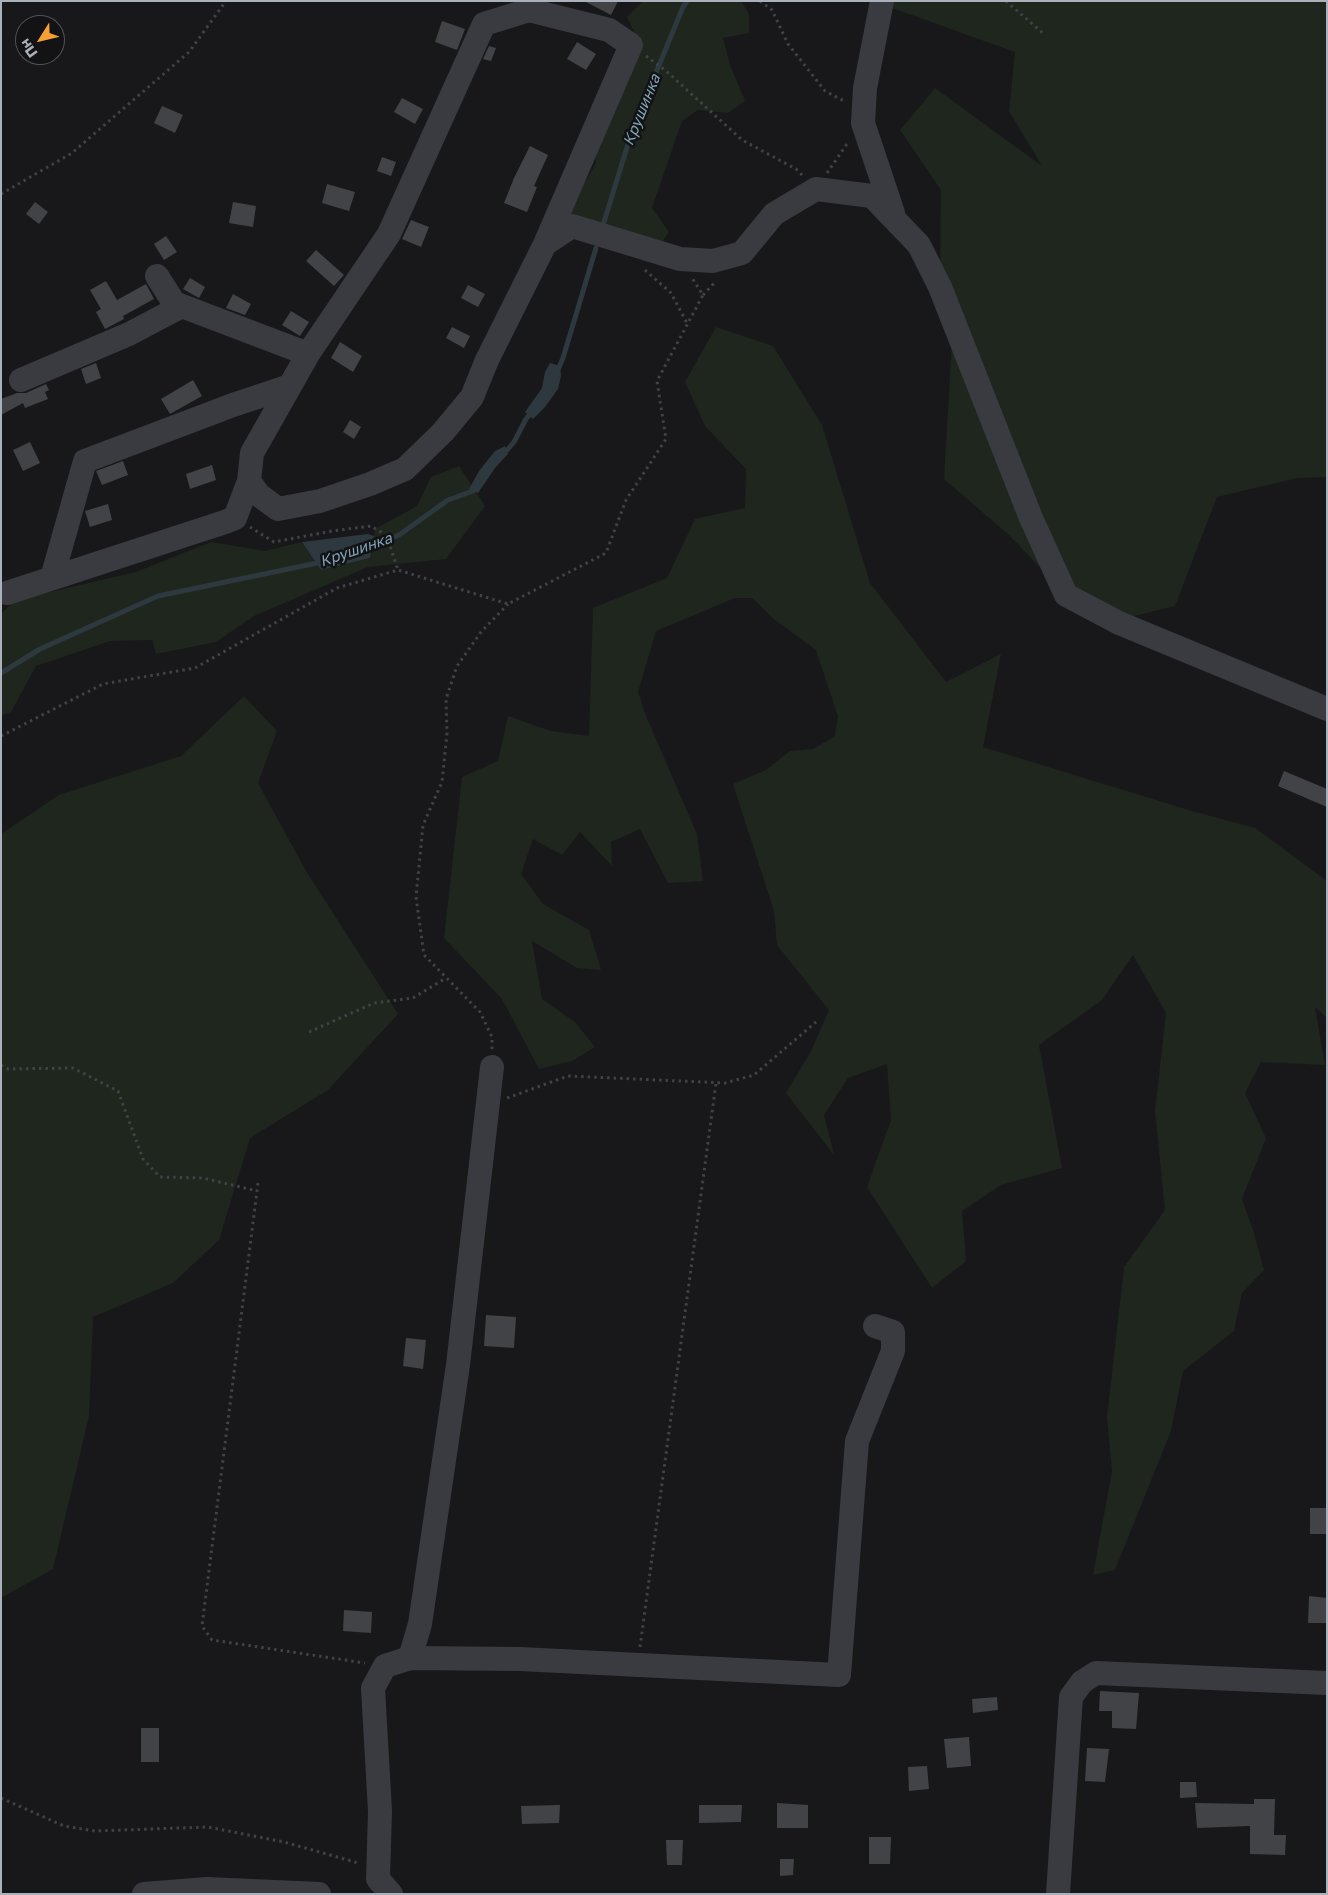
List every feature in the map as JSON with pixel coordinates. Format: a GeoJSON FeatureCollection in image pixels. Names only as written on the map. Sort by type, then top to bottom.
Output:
{"type":"FeatureCollection","features":[{"type":"Feature","properties":{"kind":"street"},"geometry":{"type":"LineString","coordinates":[[882,1],[865,88],[864,117],[895,220]]}},
{"type":"Feature","properties":{"kind":"street"},"geometry":{"type":"LineString","coordinates":[[7,593],[235,518],[320,502],[405,469],[443,432],[472,397],[487,360],[545,244],[632,45],[609,30],[528,10],[484,24],[389,234],[308,354],[252,453],[249,481],[235,518]]}},
{"type":"Feature","properties":{"kind":"street"},"geometry":{"type":"LineString","coordinates":[[545,244],[572,226],[680,259],[713,262],[742,253],[774,214],[816,190],[872,196],[920,245],[940,287],[1031,518],[1066,595],[1119,623],[1327,709]]}},
{"type":"Feature","properties":{"kind":"street"},"geometry":{"type":"LineString","coordinates":[[157,276],[174,303],[308,354]]}},
{"type":"Feature","properties":{"kind":"street"},"geometry":{"type":"LineString","coordinates":[[21,380],[129,334],[182,306]]}},
{"type":"Feature","properties":{"kind":"street"},"geometry":{"type":"LineString","coordinates":[[52,578],[85,461],[290,386]]}},
{"type":"Feature","properties":{"kind":"street"},"geometry":{"type":"LineString","coordinates":[[249,481],[260,496],[278,509]]}},
{"type":"Feature","properties":{"kind":"street"},"geometry":{"type":"LineString","coordinates":[[410,1658],[420,1624],[458,1365],[492,1067]]}},
{"type":"Feature","properties":{"kind":"street"},"geometry":{"type":"LineString","coordinates":[[384,1887],[373,1688],[385,1666],[410,1658],[520,1659],[839,1675],[857,1441],[893,1351],[893,1332],[875,1326]]}},
{"type":"Feature","properties":{"kind":"street"},"geometry":{"type":"LineString","coordinates":[[1058,1894],[1071,1697],[1082,1682],[1096,1674],[1327,1683]]}},
{"type":"Feature","properties":{"kind":"street"},"geometry":{"type":"LineString","coordinates":[[144,1894],[208,1889],[320,1894]]}},
{"type":"Feature","properties":{"kind":"path"},"geometry":{"type":"LineString","coordinates":[[1,194],[72,153],[79,147],[189,52],[226,1]]}},
{"type":"Feature","properties":{"kind":"path"},"geometry":{"type":"LineString","coordinates":[[654,62],[742,140],[796,169],[816,190],[864,117],[825,92],[788,44],[772,10],[760,1]]}},
{"type":"Feature","properties":{"kind":"path"},"geometry":{"type":"LineString","coordinates":[[1006,1],[1045,35]]}},
{"type":"Feature","properties":{"kind":"path"},"geometry":{"type":"LineString","coordinates":[[492,1067],[492,1037],[480,1012],[424,955],[416,897],[423,825],[442,782],[447,733],[446,699],[457,666],[481,632],[508,604],[606,553],[626,500],[666,439],[656,381],[703,295],[680,259]]}},
{"type":"Feature","properties":{"kind":"path"},"geometry":{"type":"LineString","coordinates":[[644,268],[671,293],[687,324]]}},
{"type":"Feature","properties":{"kind":"path"},"geometry":{"type":"LineString","coordinates":[[235,518],[274,542],[371,526],[381,532],[390,546],[398,570]]}},
{"type":"Feature","properties":{"kind":"path"},"geometry":{"type":"LineString","coordinates":[[1,736],[103,684],[195,668],[337,588],[398,570],[508,604]]}},
{"type":"Feature","properties":{"kind":"path"},"geometry":{"type":"LineString","coordinates":[[309,1032],[374,1003],[413,998],[446,978]]}},
{"type":"Feature","properties":{"kind":"path"},"geometry":{"type":"LineString","coordinates":[[488,1104],[513,1097],[568,1076],[725,1083],[754,1075],[816,1022]]}},
{"type":"Feature","properties":{"kind":"path"},"geometry":{"type":"LineString","coordinates":[[1,1064],[8,1070],[73,1068],[118,1091],[143,1158],[160,1177],[203,1178],[257,1191]]}},
{"type":"Feature","properties":{"kind":"path"},"geometry":{"type":"LineString","coordinates":[[638,1665],[716,1083]]}},
{"type":"Feature","properties":{"kind":"path"},"geometry":{"type":"LineString","coordinates":[[258,1183],[202,1626],[212,1640],[385,1666]]}},
{"type":"Feature","properties":{"kind":"path"},"geometry":{"type":"LineString","coordinates":[[1,1798],[64,1826],[95,1831],[208,1828],[284,1842],[355,1862],[384,1887]]}},
{"type":"Feature","properties":{"kind":"shaded area"},"geometry":{"type":"Polygon","coordinates":[[[643,1],[741,1],[749,14],[749,33],[723,38],[730,65],[745,101],[728,113],[698,110],[682,121],[652,208],[669,232],[662,242],[565,215],[560,202],[586,181],[596,163],[593,138],[640,45],[627,17],[643,1]]]}},
{"type":"Feature","properties":{"kind":"shaded area"},"geometry":{"type":"Polygon","coordinates":[[[882,1],[1327,1],[1327,477],[1297,478],[1217,497],[1175,606],[1114,621],[1066,595],[1010,536],[944,479],[952,341],[940,287],[941,190],[900,130],[935,88],[1042,166],[1009,111],[1015,52],[881,4],[882,1]]]}},
{"type":"Feature","properties":{"kind":"shaded area"},"geometry":{"type":"Polygon","coordinates":[[[716,327],[773,346],[822,425],[870,583],[946,682],[1001,654],[983,747],[1192,811],[1255,828],[1327,881],[1327,1018],[1315,1007],[1325,1065],[1261,1062],[1245,1093],[1266,1138],[1242,1199],[1264,1270],[1242,1293],[1234,1331],[1183,1371],[1171,1431],[1115,1570],[1093,1575],[1112,1471],[1107,1417],[1124,1267],[1165,1210],[1155,1111],[1166,1013],[1133,955],[1102,1000],[1039,1045],[1062,1168],[1001,1185],[962,1211],[966,1261],[932,1288],[867,1187],[891,1120],[887,1064],[848,1078],[824,1115],[834,1155],[786,1093],[811,1051],[829,1010],[777,945],[774,911],[733,784],[766,770],[790,751],[813,749],[835,736],[838,716],[816,650],[775,620],[752,598],[735,598],[656,631],[638,692],[646,716],[697,834],[703,881],[668,883],[640,829],[611,842],[612,866],[580,832],[562,855],[533,839],[521,874],[543,904],[589,930],[601,970],[577,968],[532,941],[542,999],[575,1022],[595,1047],[572,1061],[539,1069],[502,999],[444,938],[462,777],[498,761],[508,716],[551,731],[589,736],[593,608],[667,578],[695,519],[745,508],[746,469],[705,426],[685,382],[716,327]]]}},
{"type":"Feature","properties":{"kind":"shaded area"},"geometry":{"type":"Polygon","coordinates":[[[459,466],[485,506],[446,559],[368,567],[254,616],[216,642],[156,654],[152,640],[110,641],[36,666],[11,712],[1,716],[1,614],[15,600],[136,572],[211,542],[265,551],[302,542],[321,570],[370,558],[375,529],[417,506],[431,477],[459,466]]]}},
{"type":"Feature","properties":{"kind":"shaded area"},"geometry":{"type":"Polygon","coordinates":[[[244,696],[277,731],[258,783],[306,871],[398,1014],[328,1090],[250,1138],[219,1240],[173,1283],[93,1317],[89,1416],[53,1569],[1,1598],[1,834],[59,795],[181,756],[244,696]]]}},
{"type":"Feature","properties":{"kind":"water"},"geometry":{"type":"Polygon","coordinates":[[[550,363],[560,366],[561,376],[558,389],[545,407],[533,419],[525,412],[542,388],[545,372],[550,363]]]}},
{"type":"Feature","properties":{"kind":"water"},"geometry":{"type":"Polygon","coordinates":[[[505,446],[508,454],[495,468],[478,493],[469,489],[479,471],[495,451],[505,446]]]}},
{"type":"Feature","properties":{"kind":"water"},"geometry":{"type":"Polygon","coordinates":[[[368,534],[374,536],[370,558],[321,570],[302,542],[368,534]]]}},
{"type":"Feature","properties":{"kind":"building"},"geometry":{"type":"Polygon","coordinates":[[[584,1],[618,1],[611,15],[584,1]]]}},
{"type":"Feature","properties":{"kind":"building"},"geometry":{"type":"Polygon","coordinates":[[[442,21],[465,29],[457,50],[435,42],[442,21]]]}},
{"type":"Feature","properties":{"kind":"building"},"geometry":{"type":"Polygon","coordinates":[[[577,42],[596,54],[586,70],[567,59],[577,42]]]}},
{"type":"Feature","properties":{"kind":"building"},"geometry":{"type":"Polygon","coordinates":[[[489,46],[496,48],[491,61],[483,59],[489,46]]]}},
{"type":"Feature","properties":{"kind":"building"},"geometry":{"type":"Polygon","coordinates":[[[402,98],[423,109],[415,124],[394,112],[402,98]]]}},
{"type":"Feature","properties":{"kind":"building"},"geometry":{"type":"Polygon","coordinates":[[[162,106],[183,115],[175,133],[154,123],[162,106]]]}},
{"type":"Feature","properties":{"kind":"building"},"geometry":{"type":"Polygon","coordinates":[[[530,146],[548,155],[534,186],[537,187],[527,212],[504,203],[530,146]]]}},
{"type":"Feature","properties":{"kind":"building"},"geometry":{"type":"Polygon","coordinates":[[[382,157],[396,162],[391,176],[377,171],[382,157]]]}},
{"type":"Feature","properties":{"kind":"building"},"geometry":{"type":"Polygon","coordinates":[[[327,184],[355,192],[349,211],[322,203],[327,184]]]}},
{"type":"Feature","properties":{"kind":"building"},"geometry":{"type":"Polygon","coordinates":[[[35,202],[48,212],[39,224],[26,214],[35,202]]]}},
{"type":"Feature","properties":{"kind":"building"},"geometry":{"type":"Polygon","coordinates":[[[233,202],[256,206],[253,227],[229,223],[233,202]]]}},
{"type":"Feature","properties":{"kind":"building"},"geometry":{"type":"Polygon","coordinates":[[[411,220],[429,227],[421,247],[402,239],[411,220]]]}},
{"type":"Feature","properties":{"kind":"building"},"geometry":{"type":"Polygon","coordinates":[[[166,236],[177,252],[164,260],[154,244],[166,236]]]}},
{"type":"Feature","properties":{"kind":"building"},"geometry":{"type":"Polygon","coordinates":[[[316,250],[344,275],[334,286],[306,261],[316,250]]]}},
{"type":"Feature","properties":{"kind":"building"},"geometry":{"type":"Polygon","coordinates":[[[190,278],[205,287],[199,298],[183,289],[190,278]]]}},
{"type":"Feature","properties":{"kind":"building"},"geometry":{"type":"Polygon","coordinates":[[[106,281],[117,300],[146,284],[154,299],[123,316],[124,319],[105,329],[96,312],[101,309],[90,290],[106,281]]]}},
{"type":"Feature","properties":{"kind":"building"},"geometry":{"type":"Polygon","coordinates":[[[468,285],[485,294],[478,307],[461,298],[468,285]]]}},
{"type":"Feature","properties":{"kind":"building"},"geometry":{"type":"Polygon","coordinates":[[[233,294],[251,304],[245,315],[226,308],[233,294]]]}},
{"type":"Feature","properties":{"kind":"building"},"geometry":{"type":"Polygon","coordinates":[[[291,311],[309,322],[300,336],[282,325],[291,311]]]}},
{"type":"Feature","properties":{"kind":"building"},"geometry":{"type":"Polygon","coordinates":[[[452,327],[470,336],[464,348],[446,338],[452,327]]]}},
{"type":"Feature","properties":{"kind":"building"},"geometry":{"type":"Polygon","coordinates":[[[340,342],[362,356],[353,372],[331,358],[340,342]]]}},
{"type":"Feature","properties":{"kind":"building"},"geometry":{"type":"Polygon","coordinates":[[[96,363],[101,378],[86,384],[81,369],[96,363]]]}},
{"type":"Feature","properties":{"kind":"building"},"geometry":{"type":"Polygon","coordinates":[[[193,380],[202,396],[170,414],[161,399],[193,380]]]}},
{"type":"Feature","properties":{"kind":"building"},"geometry":{"type":"Polygon","coordinates":[[[46,384],[49,390],[45,392],[48,399],[25,408],[23,403],[1,415],[1,399],[17,393],[26,393],[46,384]]]}},
{"type":"Feature","properties":{"kind":"building"},"geometry":{"type":"Polygon","coordinates":[[[350,420],[361,427],[354,439],[343,432],[350,420]]]}},
{"type":"Feature","properties":{"kind":"building"},"geometry":{"type":"Polygon","coordinates":[[[30,442],[40,463],[23,471],[13,450],[30,442]]]}},
{"type":"Feature","properties":{"kind":"building"},"geometry":{"type":"Polygon","coordinates":[[[123,461],[128,475],[102,485],[96,471],[123,461]]]}},
{"type":"Feature","properties":{"kind":"building"},"geometry":{"type":"Polygon","coordinates":[[[212,465],[216,480],[190,489],[186,474],[212,465]]]}},
{"type":"Feature","properties":{"kind":"building"},"geometry":{"type":"Polygon","coordinates":[[[108,504],[112,520],[90,527],[85,511],[108,504]]]}},
{"type":"Feature","properties":{"kind":"building"},"geometry":{"type":"Polygon","coordinates":[[[1284,771],[1327,789],[1327,807],[1278,786],[1284,771]]]}},
{"type":"Feature","properties":{"kind":"building"},"geometry":{"type":"Polygon","coordinates":[[[486,1315],[516,1317],[514,1348],[484,1346],[486,1315]]]}},
{"type":"Feature","properties":{"kind":"building"},"geometry":{"type":"Polygon","coordinates":[[[406,1338],[426,1340],[423,1369],[403,1366],[406,1338]]]}},
{"type":"Feature","properties":{"kind":"building"},"geometry":{"type":"Polygon","coordinates":[[[1310,1508],[1327,1508],[1327,1534],[1310,1534],[1310,1508]]]}},
{"type":"Feature","properties":{"kind":"building"},"geometry":{"type":"Polygon","coordinates":[[[1309,1596],[1327,1598],[1327,1623],[1308,1623],[1309,1596]]]}},
{"type":"Feature","properties":{"kind":"building"},"geometry":{"type":"Polygon","coordinates":[[[344,1610],[372,1612],[371,1633],[343,1631],[344,1610]]]}},
{"type":"Feature","properties":{"kind":"building"},"geometry":{"type":"Polygon","coordinates":[[[1100,1691],[1139,1693],[1136,1729],[1112,1728],[1112,1711],[1099,1711],[1100,1691]]]}},
{"type":"Feature","properties":{"kind":"building"},"geometry":{"type":"Polygon","coordinates":[[[997,1697],[998,1710],[973,1713],[972,1699],[997,1697]]]}},
{"type":"Feature","properties":{"kind":"building"},"geometry":{"type":"Polygon","coordinates":[[[141,1728],[159,1728],[159,1762],[141,1762],[141,1728]]]}},
{"type":"Feature","properties":{"kind":"building"},"geometry":{"type":"Polygon","coordinates":[[[969,1737],[971,1766],[947,1768],[944,1739],[969,1737]]]}},
{"type":"Feature","properties":{"kind":"building"},"geometry":{"type":"Polygon","coordinates":[[[1087,1748],[1109,1749],[1105,1782],[1085,1781],[1087,1748]]]}},
{"type":"Feature","properties":{"kind":"building"},"geometry":{"type":"Polygon","coordinates":[[[927,1766],[929,1789],[909,1791],[908,1767],[927,1766]]]}},
{"type":"Feature","properties":{"kind":"building"},"geometry":{"type":"Polygon","coordinates":[[[1180,1782],[1196,1782],[1197,1797],[1180,1798],[1180,1782]]]}},
{"type":"Feature","properties":{"kind":"building"},"geometry":{"type":"Polygon","coordinates":[[[1254,1799],[1275,1799],[1274,1835],[1286,1835],[1285,1855],[1250,1854],[1250,1826],[1197,1828],[1195,1803],[1254,1804],[1254,1799]]]}},
{"type":"Feature","properties":{"kind":"building"},"geometry":{"type":"Polygon","coordinates":[[[777,1803],[808,1805],[808,1828],[777,1828],[777,1803]]]}},
{"type":"Feature","properties":{"kind":"building"},"geometry":{"type":"Polygon","coordinates":[[[560,1805],[559,1823],[522,1824],[521,1806],[560,1805]]]}},
{"type":"Feature","properties":{"kind":"building"},"geometry":{"type":"Polygon","coordinates":[[[699,1805],[742,1805],[741,1822],[699,1823],[699,1805]]]}},
{"type":"Feature","properties":{"kind":"building"},"geometry":{"type":"Polygon","coordinates":[[[869,1837],[891,1837],[890,1864],[869,1864],[869,1837]]]}},
{"type":"Feature","properties":{"kind":"building"},"geometry":{"type":"Polygon","coordinates":[[[666,1840],[683,1840],[682,1865],[667,1865],[666,1840]]]}},
{"type":"Feature","properties":{"kind":"building"},"geometry":{"type":"Polygon","coordinates":[[[780,1859],[794,1859],[793,1875],[780,1876],[780,1859]]]}},
{"type":"Feature","properties":{"kind":"waterway","name":"Крушинка"},"geometry":{"type":"LineString","coordinates":[[604,222],[632,131],[687,1]]}},
{"type":"Feature","properties":{"kind":"waterway","name":"Крушинка"},"geometry":{"type":"LineString","coordinates":[[557,372],[563,358],[596,248]]}},
{"type":"Feature","properties":{"kind":"waterway","name":"Крушинка"},"geometry":{"type":"LineString","coordinates":[[503,455],[514,442],[533,410]]}},
{"type":"Feature","properties":{"kind":"waterway","name":"Крушинка"},"geometry":{"type":"LineString","coordinates":[[368,547],[399,535],[448,500],[473,491],[477,486]]}},
{"type":"Feature","properties":{"kind":"waterway","name":"Крушинка"},"geometry":{"type":"LineString","coordinates":[[1,673],[40,649],[158,596],[322,562]]}}]}
